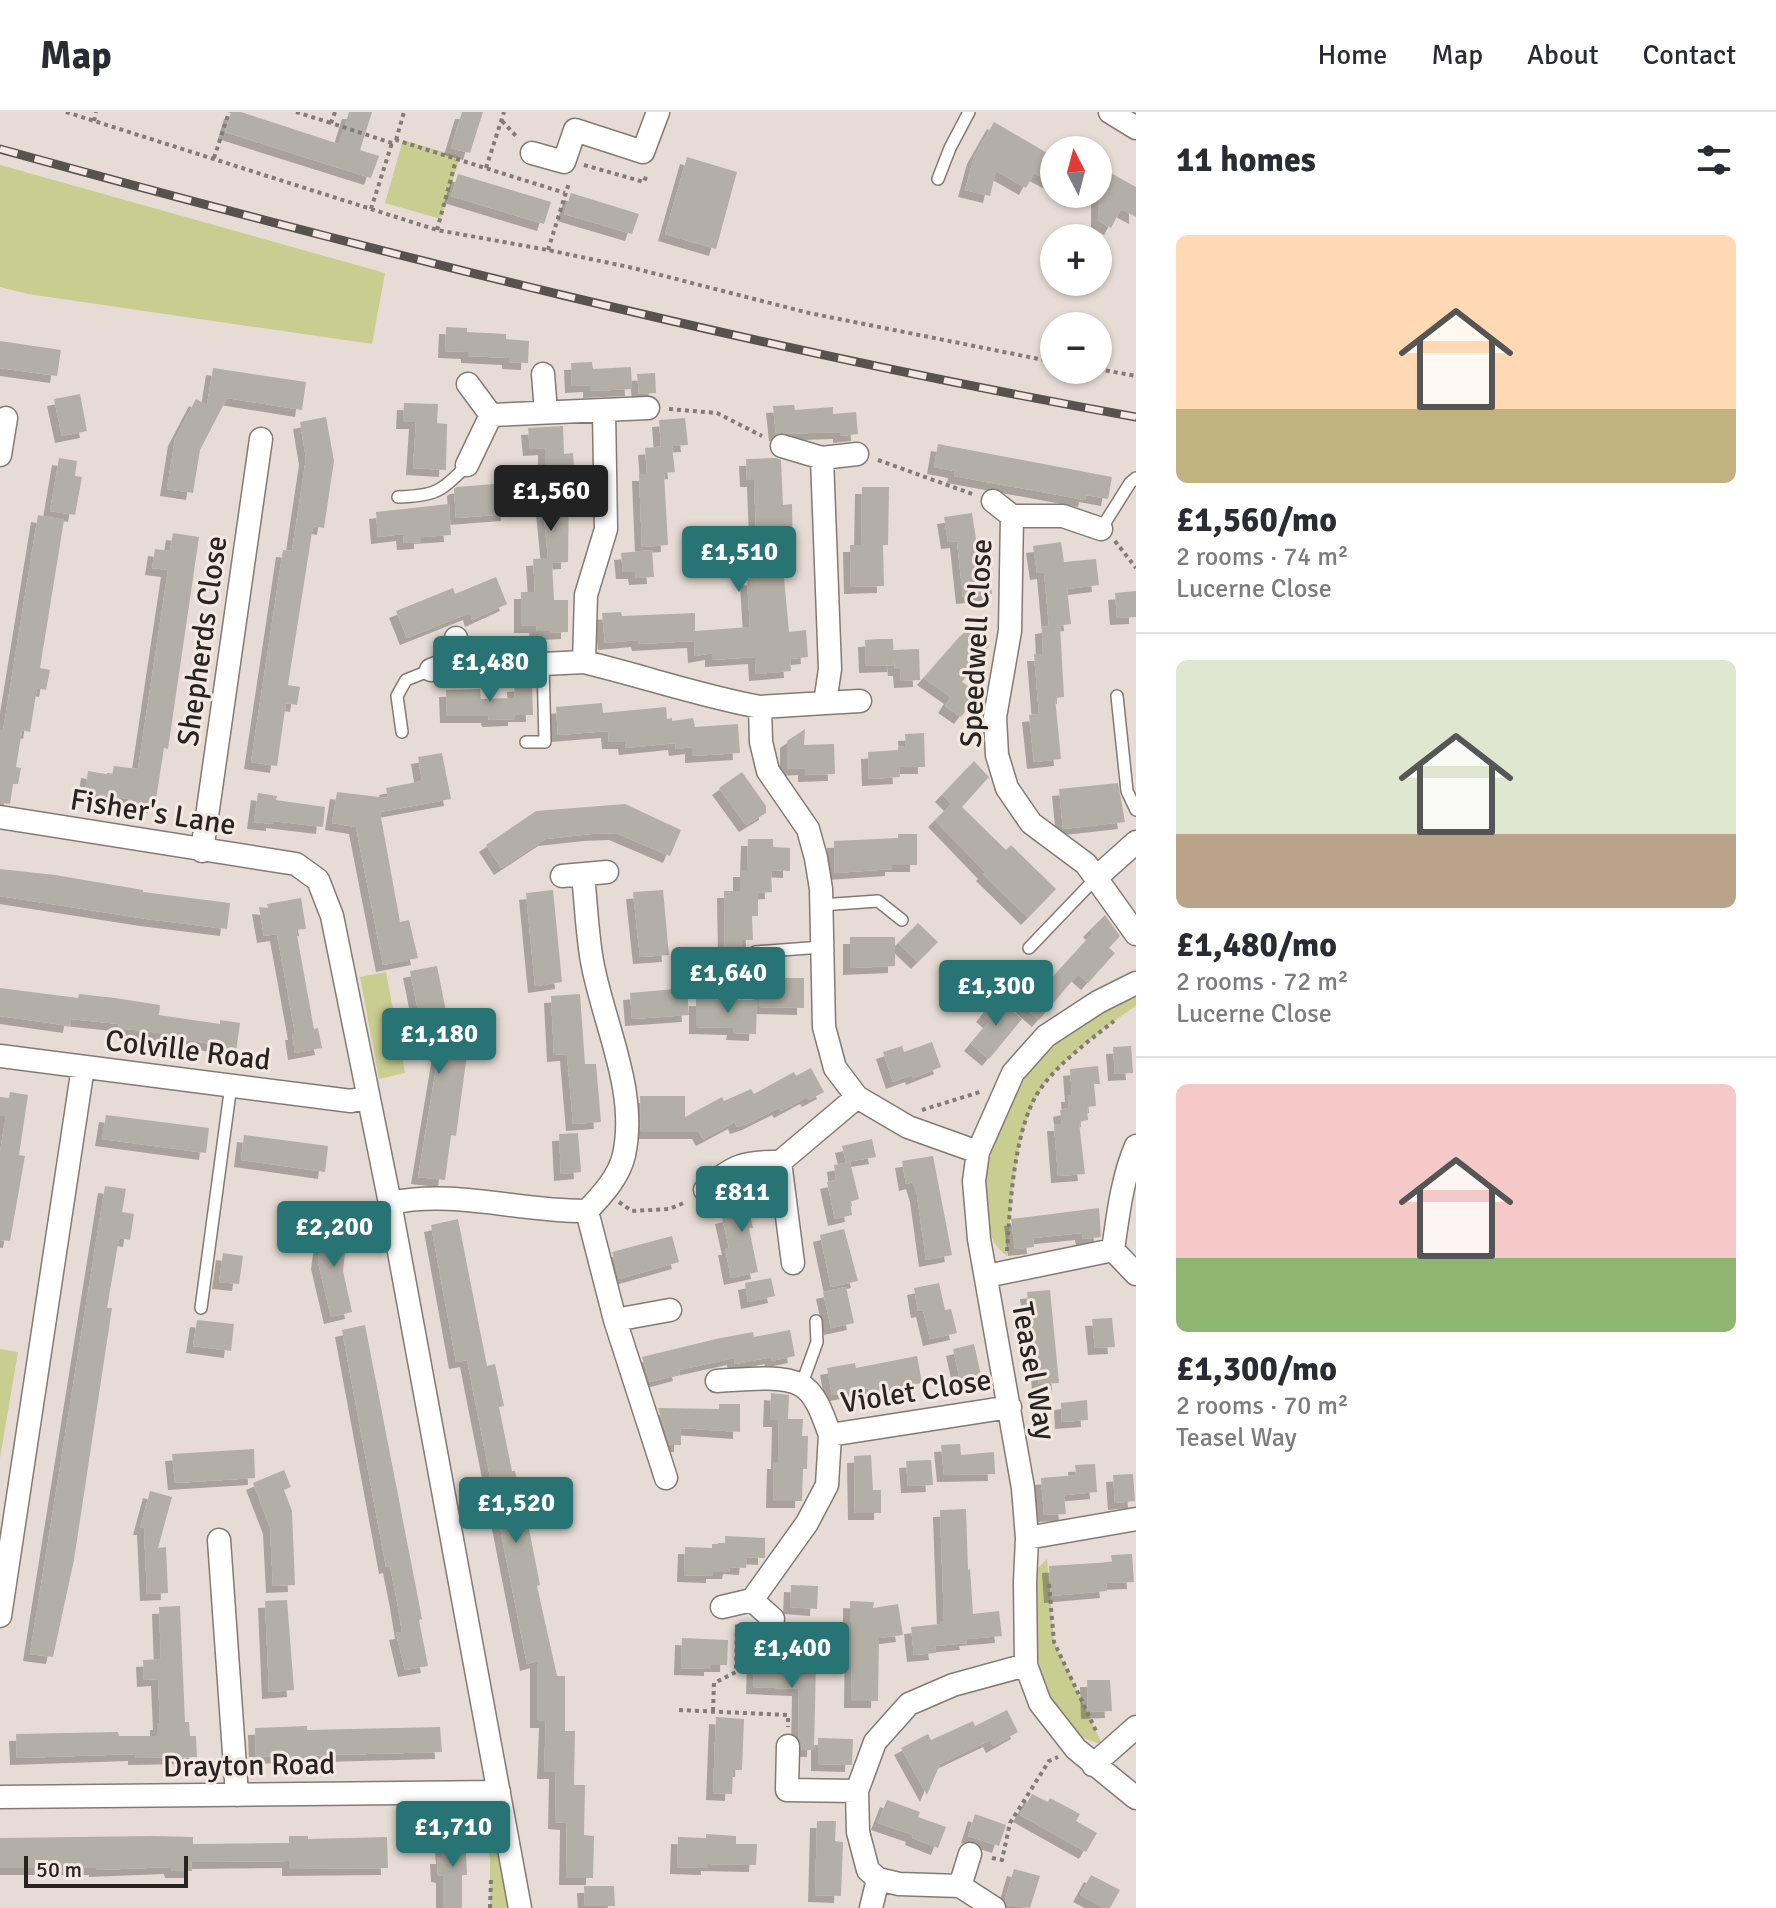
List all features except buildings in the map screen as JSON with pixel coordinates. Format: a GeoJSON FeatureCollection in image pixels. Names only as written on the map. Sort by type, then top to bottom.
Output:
{"type":"FeatureCollection","features":[{"type":"Feature","properties":{"kind":"street"},"geometry":{"type":"LineString","coordinates":[[532,153],[564,162],[575,130],[643,152],[658,112]]}},
{"type":"Feature","properties":{"kind":"street"},"geometry":{"type":"LineString","coordinates":[[1110,112],[1136,128]]}},
{"type":"Feature","properties":{"kind":"street"},"geometry":{"type":"LineString","coordinates":[[543,374],[546,412]]}},
{"type":"Feature","properties":{"kind":"street"},"geometry":{"type":"LineString","coordinates":[[468,384],[491,415]]}},
{"type":"Feature","properties":{"kind":"street"},"geometry":{"type":"LineString","coordinates":[[491,415],[648,408]]}},
{"type":"Feature","properties":{"kind":"street"},"geometry":{"type":"LineString","coordinates":[[584,662],[586,595],[606,529],[604,410]]}},
{"type":"Feature","properties":{"kind":"street"},"geometry":{"type":"LineString","coordinates":[[467,465],[491,415]]}},
{"type":"Feature","properties":{"kind":"street"},"geometry":{"type":"LineString","coordinates":[[0,455],[6,418]]}},
{"type":"Feature","properties":{"kind":"street","name":"Shepherds Close"},"geometry":{"type":"LineString","coordinates":[[202,851],[261,439]]}},
{"type":"Feature","properties":{"kind":"street"},"geometry":{"type":"LineString","coordinates":[[782,446],[822,458],[857,454]]}},
{"type":"Feature","properties":{"kind":"street"},"geometry":{"type":"LineString","coordinates":[[822,458],[830,669],[825,703]]}},
{"type":"Feature","properties":{"kind":"street","name":"Speedwell Close"},"geometry":{"type":"LineString","coordinates":[[993,501],[1012,516],[1063,516],[1101,529]]}},
{"type":"Feature","properties":{"kind":"street","name":"Speedwell Close"},"geometry":{"type":"LineString","coordinates":[[1012,516],[1010,631],[995,717],[997,755],[1007,788],[1031,823],[1086,864],[1136,934]]}},
{"type":"Feature","properties":{"kind":"street"},"geometry":{"type":"LineString","coordinates":[[431,670],[459,648],[543,664],[584,662],[667,682],[714,698],[760,707],[860,701]]}},
{"type":"Feature","properties":{"kind":"street"},"geometry":{"type":"LineString","coordinates":[[760,707],[761,742],[768,771],[808,829],[816,858],[821,905],[824,1027],[835,1068],[857,1097],[908,1127],[978,1152]]}},
{"type":"Feature","properties":{"kind":"street","name":"Fisher's Lane"},"geometry":{"type":"LineString","coordinates":[[0,817],[296,864],[318,880],[332,916],[368,1097]]}},
{"type":"Feature","properties":{"kind":"street"},"geometry":{"type":"LineString","coordinates":[[1097,877],[1136,842]]}},
{"type":"Feature","properties":{"kind":"street"},"geometry":{"type":"LineString","coordinates":[[390,1203],[440,1197],[554,1211],[587,1211],[605,1192],[624,1156],[626,1117],[620,1073],[572,876],[607,872]]}},
{"type":"Feature","properties":{"kind":"street","name":"Teasel Way"},"geometry":{"type":"LineString","coordinates":[[1136,983],[1098,1002],[1046,1036],[1013,1073],[978,1152],[974,1181],[975,1210],[998,1273],[1010,1407],[1023,1488],[1027,1538],[1024,1597],[1026,1665],[1040,1703],[1076,1749],[1101,1758],[1136,1798]]}},
{"type":"Feature","properties":{"kind":"street","name":"Colville Road"},"geometry":{"type":"LineString","coordinates":[[0,1056],[351,1101],[368,1097]]}},
{"type":"Feature","properties":{"kind":"street"},"geometry":{"type":"LineString","coordinates":[[0,1616],[83,1067]]}},
{"type":"Feature","properties":{"kind":"street"},"geometry":{"type":"LineString","coordinates":[[368,1097],[520,1908]]}},
{"type":"Feature","properties":{"kind":"street"},"geometry":{"type":"LineString","coordinates":[[705,1190],[726,1171],[749,1161],[780,1162],[857,1097]]}},
{"type":"Feature","properties":{"kind":"street"},"geometry":{"type":"LineString","coordinates":[[1113,1250],[1121,1199],[1136,1146]]}},
{"type":"Feature","properties":{"kind":"street"},"geometry":{"type":"LineString","coordinates":[[780,1162],[793,1263]]}},
{"type":"Feature","properties":{"kind":"street"},"geometry":{"type":"LineString","coordinates":[[587,1211],[615,1320],[666,1478]]}},
{"type":"Feature","properties":{"kind":"street"},"geometry":{"type":"LineString","coordinates":[[998,1273],[1113,1250]]}},
{"type":"Feature","properties":{"kind":"street"},"geometry":{"type":"LineString","coordinates":[[1113,1250],[1136,1274]]}},
{"type":"Feature","properties":{"kind":"street"},"geometry":{"type":"LineString","coordinates":[[615,1320],[670,1310]]}},
{"type":"Feature","properties":{"kind":"street","name":"Violet Close"},"geometry":{"type":"LineString","coordinates":[[717,1381],[768,1378],[801,1386],[822,1411],[830,1435],[827,1485],[807,1523],[737,1603]]}},
{"type":"Feature","properties":{"kind":"street","name":"Violet Close"},"geometry":{"type":"LineString","coordinates":[[830,1435],[1010,1407]]}},
{"type":"Feature","properties":{"kind":"street"},"geometry":{"type":"LineString","coordinates":[[1027,1538],[1136,1519]]}},
{"type":"Feature","properties":{"kind":"street"},"geometry":{"type":"LineString","coordinates":[[219,1540],[237,1795]]}},
{"type":"Feature","properties":{"kind":"street"},"geometry":{"type":"LineString","coordinates":[[737,1603],[773,1619]]}},
{"type":"Feature","properties":{"kind":"street"},"geometry":{"type":"LineString","coordinates":[[994,1908],[960,1886],[899,1884],[878,1879],[868,1870],[858,1832],[857,1791],[875,1742],[909,1704],[953,1685],[1026,1665]]}},
{"type":"Feature","properties":{"kind":"street"},"geometry":{"type":"LineString","coordinates":[[1101,1758],[1136,1727]]}},
{"type":"Feature","properties":{"kind":"street"},"geometry":{"type":"LineString","coordinates":[[788,1746],[787,1790],[857,1791]]}},
{"type":"Feature","properties":{"kind":"street","name":"Drayton Road"},"geometry":{"type":"LineString","coordinates":[[0,1797],[499,1792]]}},
{"type":"Feature","properties":{"kind":"street"},"geometry":{"type":"LineString","coordinates":[[960,1886],[970,1854]]}},
{"type":"Feature","properties":{"kind":"street"},"geometry":{"type":"LineString","coordinates":[[871,1908],[878,1879]]}},
{"type":"Feature","properties":{"kind":"lane"},"geometry":{"type":"LineString","coordinates":[[938,179],[969,112]]}},
{"type":"Feature","properties":{"kind":"lane"},"geometry":{"type":"LineString","coordinates":[[398,497],[427,497],[467,465]]}},
{"type":"Feature","properties":{"kind":"lane"},"geometry":{"type":"LineString","coordinates":[[1101,529],[1136,478]]}},
{"type":"Feature","properties":{"kind":"lane"},"geometry":{"type":"LineString","coordinates":[[526,742],[545,742],[543,664]]}},
{"type":"Feature","properties":{"kind":"lane"},"geometry":{"type":"LineString","coordinates":[[402,732],[397,696],[406,680],[431,670]]}},
{"type":"Feature","properties":{"kind":"lane"},"geometry":{"type":"LineString","coordinates":[[1117,696],[1127,791],[1136,810]]}},
{"type":"Feature","properties":{"kind":"lane"},"geometry":{"type":"LineString","coordinates":[[1029,948],[1097,877]]}},
{"type":"Feature","properties":{"kind":"lane"},"geometry":{"type":"LineString","coordinates":[[821,905],[878,901],[902,920]]}},
{"type":"Feature","properties":{"kind":"lane"},"geometry":{"type":"LineString","coordinates":[[739,988],[755,952],[822,947]]}},
{"type":"Feature","properties":{"kind":"lane"},"geometry":{"type":"LineString","coordinates":[[201,1308],[231,1085]]}},
{"type":"Feature","properties":{"kind":"lane"},"geometry":{"type":"LineString","coordinates":[[801,1386],[817,1342],[816,1321]]}},
{"type":"Feature","properties":{"kind":"path"},"geometry":{"type":"LineString","coordinates":[[66,112],[437,230],[633,268],[809,313],[1040,359]]}},
{"type":"Feature","properties":{"kind":"path"},"geometry":{"type":"LineString","coordinates":[[94,121],[96,112]]}},
{"type":"Feature","properties":{"kind":"path"},"geometry":{"type":"LineString","coordinates":[[214,158],[229,112]]}},
{"type":"Feature","properties":{"kind":"path"},"geometry":{"type":"LineString","coordinates":[[296,112],[565,193],[548,250]]}},
{"type":"Feature","properties":{"kind":"path"},"geometry":{"type":"LineString","coordinates":[[331,123],[335,112]]}},
{"type":"Feature","properties":{"kind":"path"},"geometry":{"type":"LineString","coordinates":[[371,209],[404,112]]}},
{"type":"Feature","properties":{"kind":"path"},"geometry":{"type":"LineString","coordinates":[[486,168],[504,112]]}},
{"type":"Feature","properties":{"kind":"path"},"geometry":{"type":"LineString","coordinates":[[437,230],[456,159]]}},
{"type":"Feature","properties":{"kind":"path"},"geometry":{"type":"LineString","coordinates":[[1112,372],[1136,376]]}},
{"type":"Feature","properties":{"kind":"path"},"geometry":{"type":"LineString","coordinates":[[648,408],[717,413],[782,446]]}},
{"type":"Feature","properties":{"kind":"path"},"geometry":{"type":"LineString","coordinates":[[857,454],[915,471],[993,501]]}},
{"type":"Feature","properties":{"kind":"path"},"geometry":{"type":"LineString","coordinates":[[1101,529],[1136,568]]}},
{"type":"Feature","properties":{"kind":"path"},"geometry":{"type":"LineString","coordinates":[[998,1273],[1007,1256],[1016,1159],[1040,1089],[1070,1058],[1125,1013]]}},
{"type":"Feature","properties":{"kind":"path"},"geometry":{"type":"LineString","coordinates":[[605,1192],[632,1211],[669,1209],[705,1190]]}},
{"type":"Feature","properties":{"kind":"path"},"geometry":{"type":"LineString","coordinates":[[1048,1573],[1054,1642],[1102,1744],[1101,1758]]}},
{"type":"Feature","properties":{"kind":"path"},"geometry":{"type":"LineString","coordinates":[[713,1711],[714,1683],[736,1672],[737,1603]]}},
{"type":"Feature","properties":{"kind":"path"},"geometry":{"type":"LineString","coordinates":[[679,1710],[788,1715],[788,1746]]}},
{"type":"Feature","properties":{"kind":"path"},"geometry":{"type":"LineString","coordinates":[[970,1854],[1002,1860],[1010,1823],[1049,1761],[1076,1749]]}},
{"type":"Feature","properties":{"kind":"green space"},"geometry":{"type":"Polygon","coordinates":[[[403,140],[460,157],[441,219],[385,203],[403,140]]]}},
{"type":"Feature","properties":{"kind":"green space"},"geometry":{"type":"Polygon","coordinates":[[[0,165],[385,273],[372,344],[28,294],[0,287],[0,165]]]}},
{"type":"Feature","properties":{"kind":"green space"},"geometry":{"type":"Polygon","coordinates":[[[386,972],[405,1073],[379,1079],[360,977],[386,972]]]}},
{"type":"Feature","properties":{"kind":"green space"},"geometry":{"type":"Polygon","coordinates":[[[1136,995],[1136,1006],[1069,1058],[1039,1092],[1018,1151],[1007,1256],[990,1232],[986,1192],[991,1152],[1012,1099],[1025,1078],[1055,1045],[1092,1019],[1136,995]]]}},
{"type":"Feature","properties":{"kind":"green space"},"geometry":{"type":"Polygon","coordinates":[[[0,1349],[18,1352],[0,1458],[0,1349]]]}},
{"type":"Feature","properties":{"kind":"green space"},"geometry":{"type":"Polygon","coordinates":[[[1047,1559],[1054,1642],[1102,1744],[1079,1735],[1062,1720],[1050,1699],[1042,1674],[1036,1648],[1033,1573],[1047,1559]]]}},
{"type":"Feature","properties":{"kind":"green space"},"geometry":{"type":"Polygon","coordinates":[[[492,1812],[510,1908],[490,1908],[490,1860],[484,1813],[492,1812]]]}},
{"type":"Feature","properties":{"kind":"railway"},"geometry":{"type":"LineString","coordinates":[[0,149],[282,225],[565,296],[850,360],[1136,417]]}}]}
